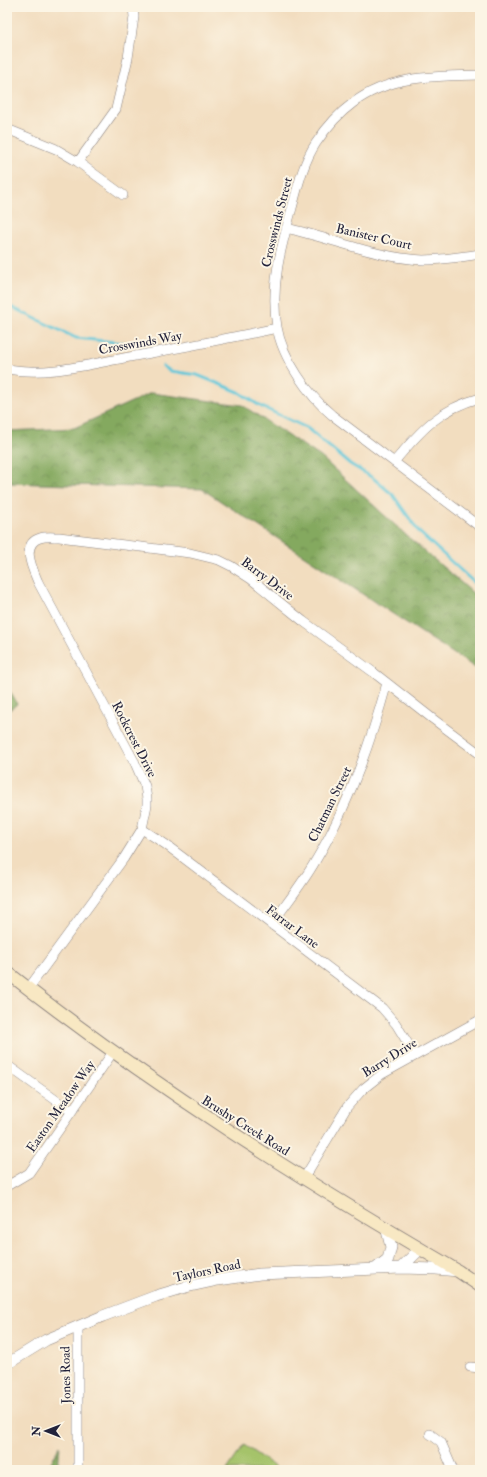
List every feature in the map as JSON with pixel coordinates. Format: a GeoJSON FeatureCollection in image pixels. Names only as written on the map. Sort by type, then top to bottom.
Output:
{"type":"FeatureCollection","features":[{"type":"Feature","properties":{"kind":"main road","name":"Brushy Creek Road"},"geometry":{"type":"LineString","coordinates":[[7,972],[113,1052],[201,1113],[480,1286]]}},
{"type":"Feature","properties":{"kind":"street"},"geometry":{"type":"LineString","coordinates":[[78,162],[116,109],[128,58],[134,17],[133,7]]}},
{"type":"Feature","properties":{"kind":"street","name":"Crosswinds Street"},"geometry":{"type":"LineString","coordinates":[[480,76],[437,76],[404,80],[379,88],[353,103],[338,116],[315,144],[301,176],[279,255],[274,294],[277,328],[283,348],[288,359],[314,398],[332,415],[480,527]]}},
{"type":"Feature","properties":{"kind":"street"},"geometry":{"type":"LineString","coordinates":[[7,129],[56,149],[78,162],[123,195]]}},
{"type":"Feature","properties":{"kind":"street","name":"Banister Court"},"geometry":{"type":"LineString","coordinates":[[286,228],[384,254],[405,258],[423,260],[444,259],[480,254]]}},
{"type":"Feature","properties":{"kind":"street","name":"Crosswinds Way"},"geometry":{"type":"LineString","coordinates":[[7,369],[30,371],[63,369],[215,342],[277,328]]}},
{"type":"Feature","properties":{"kind":"street"},"geometry":{"type":"LineString","coordinates":[[394,462],[418,434],[437,418],[459,405],[480,398]]}},
{"type":"Feature","properties":{"kind":"street","name":"Barry Drive"},"geometry":{"type":"LineString","coordinates":[[36,576],[30,565],[29,557],[32,544],[35,540],[42,537],[59,537],[204,555],[231,566],[251,578],[303,621],[373,672],[480,754]]}},
{"type":"Feature","properties":{"kind":"street","name":"Rockcrest Drive"},"geometry":{"type":"LineString","coordinates":[[28,989],[124,858],[142,829],[147,805],[145,786],[142,778],[36,576]]}},
{"type":"Feature","properties":{"kind":"street","name":"Chatman Street"},"geometry":{"type":"LineString","coordinates":[[271,925],[315,861],[330,834],[358,775],[368,749],[387,683]]}},
{"type":"Feature","properties":{"kind":"street","name":"Farrar Lane"},"geometry":{"type":"LineString","coordinates":[[142,829],[382,1008],[396,1024],[415,1055]]}},
{"type":"Feature","properties":{"kind":"street","name":"Barry Drive"},"geometry":{"type":"LineString","coordinates":[[304,1178],[353,1100],[374,1080],[415,1055],[480,1020]]}},
{"type":"Feature","properties":{"kind":"street","name":"Easton Meadow Way"},"geometry":{"type":"LineString","coordinates":[[7,1186],[29,1173],[113,1052]]}},
{"type":"Feature","properties":{"kind":"street"},"geometry":{"type":"LineString","coordinates":[[7,1065],[71,1111]]}},
{"type":"Feature","properties":{"kind":"street"},"geometry":{"type":"LineString","coordinates":[[375,1269],[388,1259],[391,1248],[386,1227]]}},
{"type":"Feature","properties":{"kind":"street"},"geometry":{"type":"LineString","coordinates":[[401,1268],[420,1249]]}},
{"type":"Feature","properties":{"kind":"street","name":"Taylors Road"},"geometry":{"type":"LineString","coordinates":[[7,1364],[46,1340],[78,1328],[103,1316],[156,1296],[186,1287],[218,1280],[277,1273],[401,1268],[458,1271]]}},
{"type":"Feature","properties":{"kind":"street","name":"Jones Road"},"geometry":{"type":"LineString","coordinates":[[78,1328],[78,1470]]}},
{"type":"Feature","properties":{"kind":"street"},"geometry":{"type":"LineString","coordinates":[[470,1367],[480,1368]]}},
{"type":"Feature","properties":{"kind":"street"},"geometry":{"type":"LineString","coordinates":[[430,1434],[441,1442],[453,1470]]}},
{"type":"Feature","properties":{"kind":"green space"},"geometry":{"type":"Polygon","coordinates":[[[151,393],[242,405],[321,457],[406,535],[480,599],[480,671],[202,489],[7,483],[7,431],[74,428],[151,393]]]}},
{"type":"Feature","properties":{"kind":"green space"},"geometry":{"type":"Polygon","coordinates":[[[7,686],[17,704],[7,712],[7,686]]]}},
{"type":"Feature","properties":{"kind":"green space"},"geometry":{"type":"Polygon","coordinates":[[[60,1445],[58,1470],[47,1470],[60,1445]]]}},
{"type":"Feature","properties":{"kind":"green space"},"geometry":{"type":"Polygon","coordinates":[[[244,1445],[279,1470],[227,1470],[244,1445]]]}},
{"type":"Feature","properties":{"kind":"waterway"},"geometry":{"type":"LineString","coordinates":[[7,305],[76,338],[143,345]]}},
{"type":"Feature","properties":{"kind":"waterway"},"geometry":{"type":"LineString","coordinates":[[163,366],[170,371],[197,375],[239,392],[260,406],[307,428],[350,464],[373,478],[393,495],[419,532],[480,588]]}}]}
